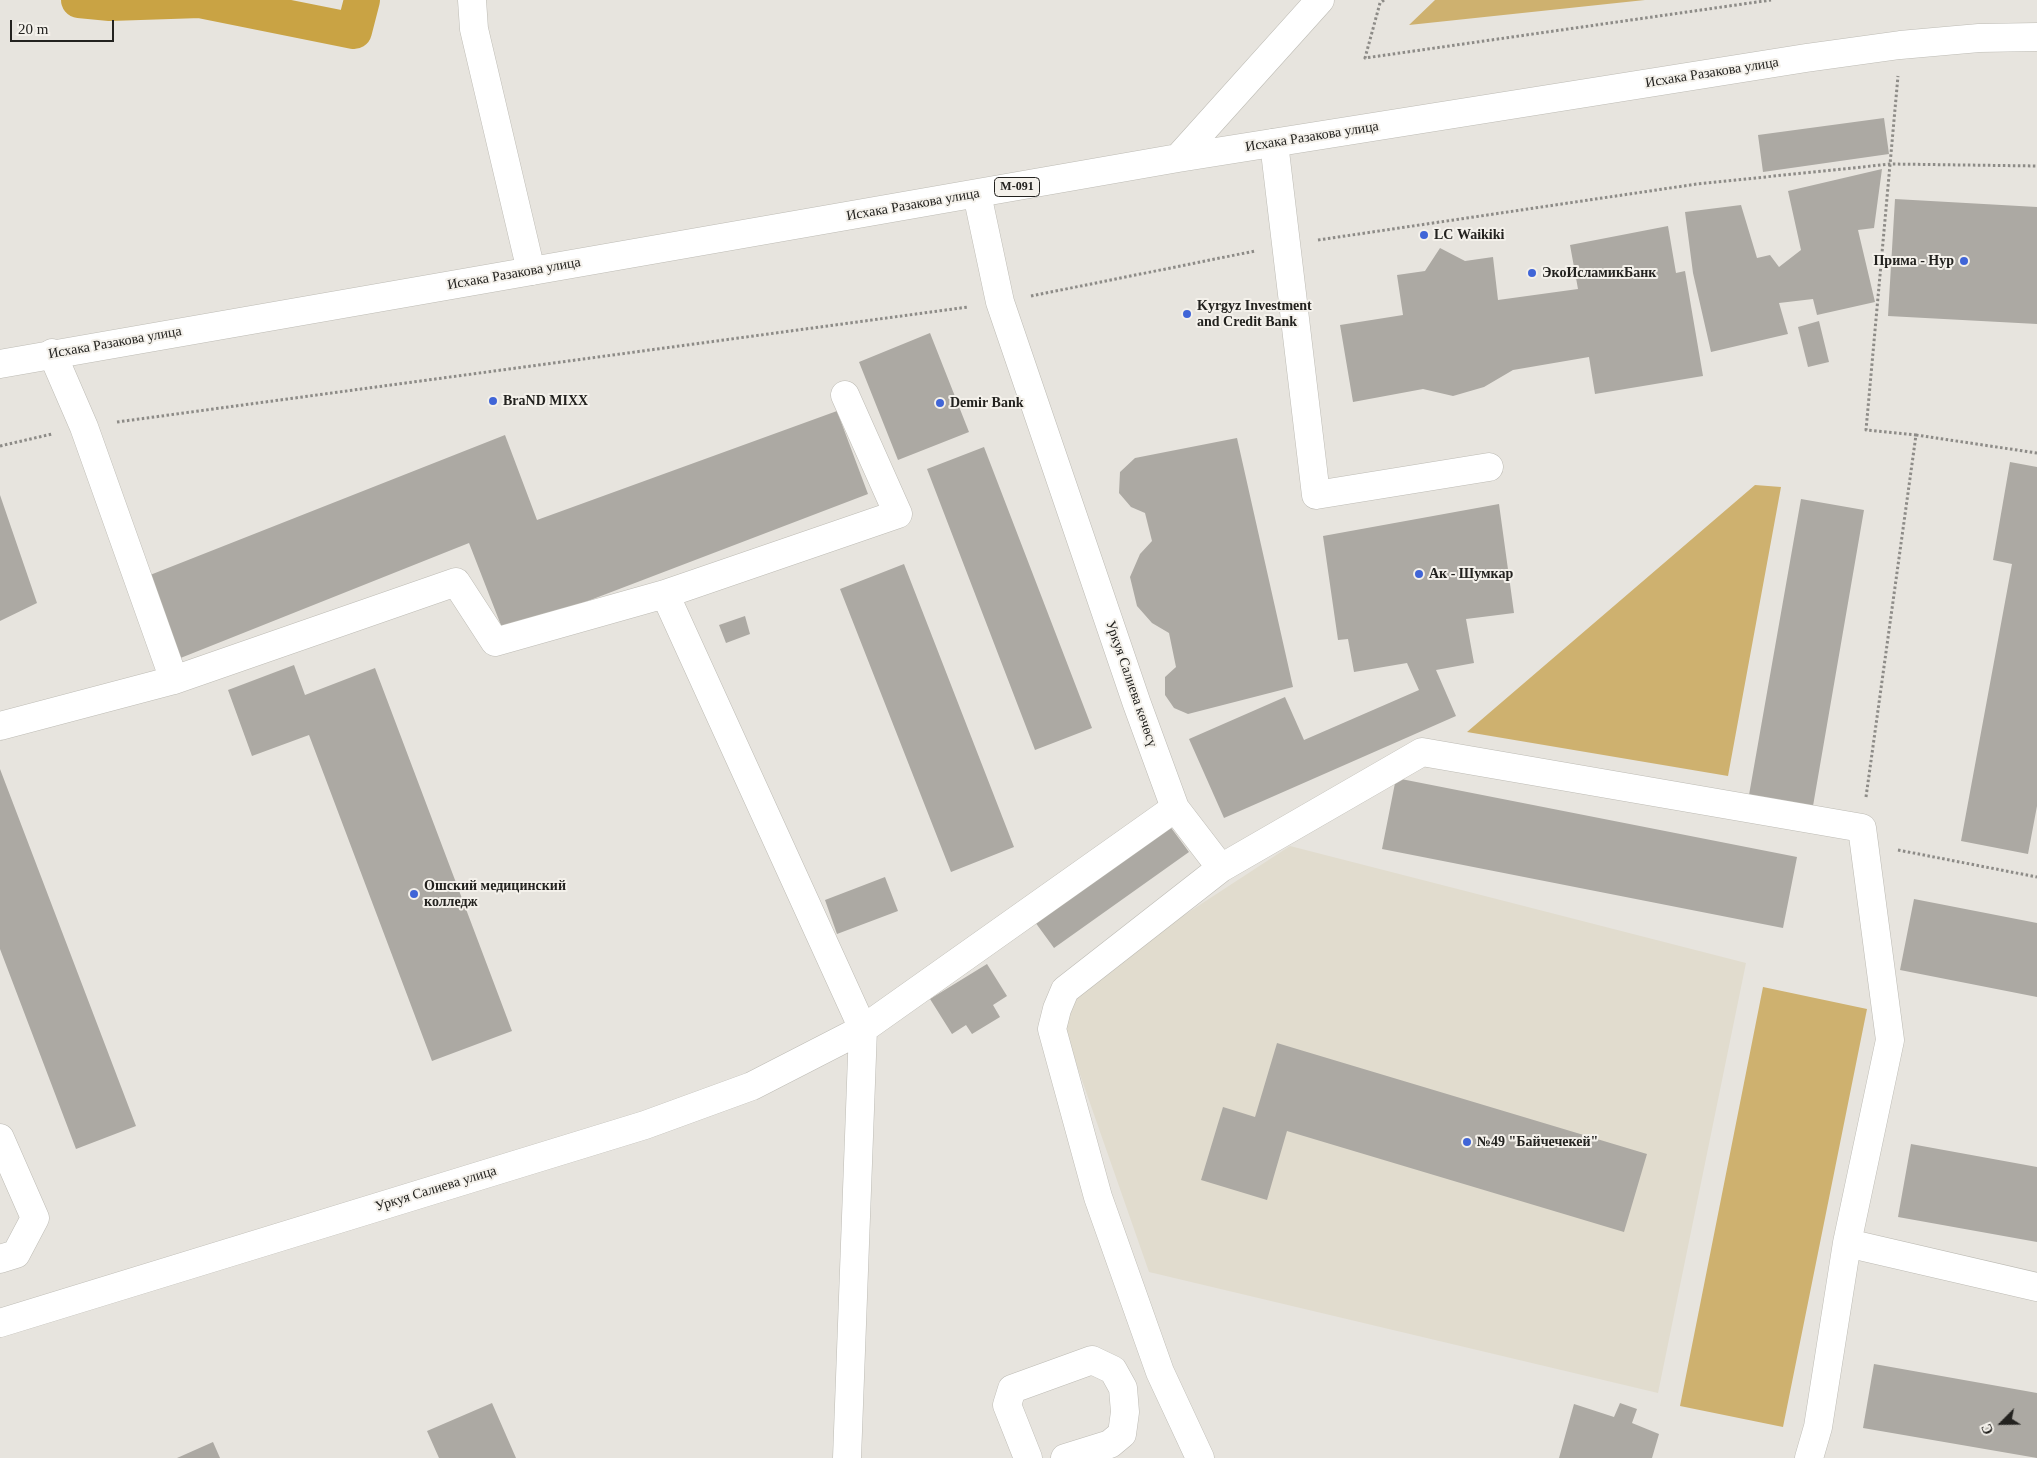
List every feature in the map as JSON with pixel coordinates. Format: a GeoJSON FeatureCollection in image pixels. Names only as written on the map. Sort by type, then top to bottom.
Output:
{"type":"FeatureCollection","features":[{"type":"Feature","properties":{"kind":"street"},"geometry":{"type":"LineString","coordinates":[[472,0],[474,29],[531,272]]}},
{"type":"Feature","properties":{"kind":"street"},"geometry":{"type":"LineString","coordinates":[[1178,158],[1320,0]]}},
{"type":"Feature","properties":{"kind":"street","name":"Исхака Разакова улица"},"geometry":{"type":"LineString","coordinates":[[0,364],[52,353],[531,272],[1178,158],[1900,46],[1979,38],[2037,37]]}},
{"type":"Feature","properties":{"kind":"street"},"geometry":{"type":"LineString","coordinates":[[1274,143],[1316,495],[1489,467]]}},
{"type":"Feature","properties":{"kind":"street","name":"Уркуя Салиева көчөсү"},"geometry":{"type":"LineString","coordinates":[[977,194],[1000,302],[1134,695],[1175,808],[1221,868]]}},
{"type":"Feature","properties":{"kind":"street"},"geometry":{"type":"LineString","coordinates":[[52,353],[84,427],[174,680]]}},
{"type":"Feature","properties":{"kind":"street"},"geometry":{"type":"LineString","coordinates":[[0,726],[174,680],[456,582],[495,642],[665,594],[898,514],[845,395]]}},
{"type":"Feature","properties":{"kind":"street"},"geometry":{"type":"LineString","coordinates":[[665,594],[862,1029],[846,1458]]}},
{"type":"Feature","properties":{"kind":"street"},"geometry":{"type":"LineString","coordinates":[[1200,1458],[1160,1372],[1098,1197],[1052,1029],[1056,1009],[1065,990],[1221,868],[1422,752],[1862,828],[1890,1040],[1847,1243],[1818,1427],[1809,1458]]}},
{"type":"Feature","properties":{"kind":"street"},"geometry":{"type":"LineString","coordinates":[[862,1029],[1175,808]]}},
{"type":"Feature","properties":{"kind":"street","name":"Уркуя Салиева улица"},"geometry":{"type":"LineString","coordinates":[[0,1323],[644,1125],[752,1086],[862,1029]]}},
{"type":"Feature","properties":{"kind":"street"},"geometry":{"type":"LineString","coordinates":[[0,1138],[35,1218],[16,1254],[0,1259]]}},
{"type":"Feature","properties":{"kind":"street"},"geometry":{"type":"LineString","coordinates":[[1847,1243],[2037,1287]]}},
{"type":"Feature","properties":{"kind":"street"},"geometry":{"type":"LineString","coordinates":[[1028,1458],[1007,1405],[1012,1390],[1092,1360],[1113,1370],[1123,1388],[1125,1412],[1122,1434],[1110,1444],[1065,1458]]}},
{"type":"Feature","properties":{"kind":"street"},"geometry":{"type":"LineString","coordinates":[[1123,1388],[1160,1372]]}},
{"type":"Feature","properties":{"kind":"path"},"geometry":{"type":"LineString","coordinates":[[1384,0],[1380,3],[1365,58],[1771,0]]}},
{"type":"Feature","properties":{"kind":"path"},"geometry":{"type":"LineString","coordinates":[[1900,46],[1866,430],[1916,435],[2037,453]]}},
{"type":"Feature","properties":{"kind":"path"},"geometry":{"type":"LineString","coordinates":[[1916,435],[1862,828],[1900,851],[2037,878]]}},
{"type":"Feature","properties":{"kind":"shaded area"},"geometry":{"type":"Polygon","coordinates":[[[1435,0],[1645,0],[1409,25],[1435,0]]]}},
{"type":"Feature","properties":{"kind":"shaded area"},"geometry":{"type":"Polygon","coordinates":[[[1755,485],[1781,487],[1728,776],[1467,732],[1755,485]]]}},
{"type":"Feature","properties":{"kind":"shaded area"},"geometry":{"type":"Polygon","coordinates":[[[1290,846],[1746,963],[1658,1393],[1149,1272],[1054,1000],[1290,846]]]}},
{"type":"Feature","properties":{"kind":"shaded area"},"geometry":{"type":"Polygon","coordinates":[[[1763,987],[1867,1009],[1783,1427],[1680,1406],[1763,987]]]}},
{"type":"Feature","properties":{"kind":"building"},"geometry":{"type":"Polygon","coordinates":[[[1884,118],[1889,154],[1763,172],[1758,135],[1884,118]]]}},
{"type":"Feature","properties":{"kind":"building"},"geometry":{"type":"Polygon","coordinates":[[[1882,169],[1874,228],[1858,230],[1875,302],[1817,315],[1813,299],[1779,303],[1788,334],[1711,352],[1693,273],[1685,212],[1741,205],[1757,258],[1770,255],[1779,267],[1801,250],[1788,191],[1882,169]]]}},
{"type":"Feature","properties":{"kind":"building","name":"Прима - Нур"},"geometry":{"type":"Polygon","coordinates":[[[1895,199],[2037,207],[2037,324],[1888,316],[1895,199]]]}},
{"type":"Feature","properties":{"kind":"building"},"geometry":{"type":"Polygon","coordinates":[[[1668,226],[1676,273],[1685,271],[1703,376],[1595,394],[1589,357],[1513,370],[1484,387],[1453,396],[1423,389],[1353,402],[1340,325],[1403,315],[1397,275],[1425,271],[1440,248],[1465,261],[1493,257],[1498,300],[1578,289],[1570,245],[1668,226]]]}},
{"type":"Feature","properties":{"kind":"building"},"geometry":{"type":"Polygon","coordinates":[[[1819,321],[1829,362],[1808,367],[1798,327],[1819,321]]]}},
{"type":"Feature","properties":{"kind":"building"},"geometry":{"type":"Polygon","coordinates":[[[930,333],[969,432],[898,460],[859,362],[930,333]]]}},
{"type":"Feature","properties":{"kind":"building"},"geometry":{"type":"Polygon","coordinates":[[[837,411],[868,494],[504,633],[469,543],[178,659],[145,577],[505,435],[537,520],[837,411]]]}},
{"type":"Feature","properties":{"kind":"building"},"geometry":{"type":"Polygon","coordinates":[[[1237,438],[1293,687],[1188,714],[1174,708],[1165,695],[1165,677],[1176,667],[1169,633],[1152,623],[1137,606],[1130,577],[1140,554],[1152,541],[1145,513],[1131,507],[1119,493],[1120,472],[1135,458],[1237,438]]]}},
{"type":"Feature","properties":{"kind":"building"},"geometry":{"type":"Polygon","coordinates":[[[984,447],[1092,728],[1035,750],[927,469],[984,447]]]}},
{"type":"Feature","properties":{"kind":"building"},"geometry":{"type":"Polygon","coordinates":[[[2010,462],[2037,467],[2037,806],[2028,854],[1961,841],[2012,564],[1993,560],[2010,462]]]}},
{"type":"Feature","properties":{"kind":"building"},"geometry":{"type":"Polygon","coordinates":[[[0,495],[37,603],[0,621],[0,495]]]}},
{"type":"Feature","properties":{"kind":"building"},"geometry":{"type":"Polygon","coordinates":[[[1801,499],[1864,510],[1813,806],[1749,795],[1801,499]]]}},
{"type":"Feature","properties":{"kind":"building"},"geometry":{"type":"Polygon","coordinates":[[[1499,504],[1514,613],[1466,619],[1474,663],[1436,670],[1456,716],[1224,818],[1189,739],[1285,697],[1304,740],[1419,690],[1407,663],[1354,672],[1348,639],[1338,640],[1323,536],[1499,504]]]}},
{"type":"Feature","properties":{"kind":"building"},"geometry":{"type":"Polygon","coordinates":[[[904,564],[1014,847],[951,872],[840,589],[904,564]]]}},
{"type":"Feature","properties":{"kind":"building"},"geometry":{"type":"Polygon","coordinates":[[[745,616],[750,634],[726,643],[719,625],[745,616]]]}},
{"type":"Feature","properties":{"kind":"building","name":"Ошский медицинский колледж"},"geometry":{"type":"Polygon","coordinates":[[[294,665],[305,695],[375,668],[512,1031],[432,1061],[309,735],[252,756],[228,690],[294,665]]]}},
{"type":"Feature","properties":{"kind":"building"},"geometry":{"type":"Polygon","coordinates":[[[0,769],[136,1126],[76,1149],[0,949],[0,769]]]}},
{"type":"Feature","properties":{"kind":"building"},"geometry":{"type":"Polygon","coordinates":[[[1396,778],[1797,857],[1783,928],[1382,849],[1396,778]]]}},
{"type":"Feature","properties":{"kind":"building"},"geometry":{"type":"Polygon","coordinates":[[[1169,825],[1189,852],[1054,948],[1035,922],[1169,825]]]}},
{"type":"Feature","properties":{"kind":"building"},"geometry":{"type":"Polygon","coordinates":[[[885,877],[898,911],[837,934],[825,900],[885,877]]]}},
{"type":"Feature","properties":{"kind":"building"},"geometry":{"type":"Polygon","coordinates":[[[1914,899],[2037,923],[2037,997],[1900,970],[1914,899]]]}},
{"type":"Feature","properties":{"kind":"building"},"geometry":{"type":"Polygon","coordinates":[[[987,964],[1007,996],[993,1005],[1000,1017],[972,1034],[966,1025],[952,1034],[930,999],[987,964]]]}},
{"type":"Feature","properties":{"kind":"building","name":"№49 \"Байчечекей\""},"geometry":{"type":"Polygon","coordinates":[[[1277,1043],[1647,1154],[1624,1232],[1287,1131],[1267,1200],[1201,1180],[1223,1107],[1255,1117],[1277,1043]]]}},
{"type":"Feature","properties":{"kind":"building"},"geometry":{"type":"Polygon","coordinates":[[[1911,1144],[2037,1167],[2037,1242],[1898,1217],[1911,1144]]]}},
{"type":"Feature","properties":{"kind":"building"},"geometry":{"type":"Polygon","coordinates":[[[1874,1364],[2037,1393],[2037,1458],[1863,1428],[1874,1364]]]}},
{"type":"Feature","properties":{"kind":"building"},"geometry":{"type":"Polygon","coordinates":[[[492,1403],[516,1458],[439,1458],[427,1431],[492,1403]]]}},
{"type":"Feature","properties":{"kind":"building"},"geometry":{"type":"Polygon","coordinates":[[[1620,1403],[1637,1409],[1632,1423],[1659,1434],[1652,1458],[1559,1458],[1574,1404],[1614,1417],[1620,1403]]]}},
{"type":"Feature","properties":{"kind":"building"},"geometry":{"type":"Polygon","coordinates":[[[213,1442],[220,1458],[177,1458],[213,1442]]]}},
{"type":"Feature","properties":{"kind":"waterway"},"geometry":{"type":"LineString","coordinates":[[79,0],[110,3],[200,0],[354,31],[362,0]]}},
{"type":"Feature","properties":{"kind":"place","name":"LC Waikiki"},"geometry":{"type":"Point","coordinates":[1424,235]}},
{"type":"Feature","properties":{"kind":"place","name":"Прима - Нур"},"geometry":{"type":"Point","coordinates":[1964,261]}},
{"type":"Feature","properties":{"kind":"place","name":"ЭкоИсламикБанк"},"geometry":{"type":"Point","coordinates":[1532,273]}},
{"type":"Feature","properties":{"kind":"place","name":"Kyrgyz Investment and Credit Bank"},"geometry":{"type":"Point","coordinates":[1187,314]}},
{"type":"Feature","properties":{"kind":"place","name":"BraND MIXX"},"geometry":{"type":"Point","coordinates":[493,401]}},
{"type":"Feature","properties":{"kind":"place","name":"Demir Bank"},"geometry":{"type":"Point","coordinates":[940,403]}},
{"type":"Feature","properties":{"kind":"place","name":"Ак - Шумкар"},"geometry":{"type":"Point","coordinates":[1419,574]}},
{"type":"Feature","properties":{"kind":"place","name":"Ошский медицинский колледж"},"geometry":{"type":"Point","coordinates":[414,894]}},
{"type":"Feature","properties":{"kind":"place","name":"№49 \"Байчечекей\""},"geometry":{"type":"Point","coordinates":[1467,1142]}}]}
